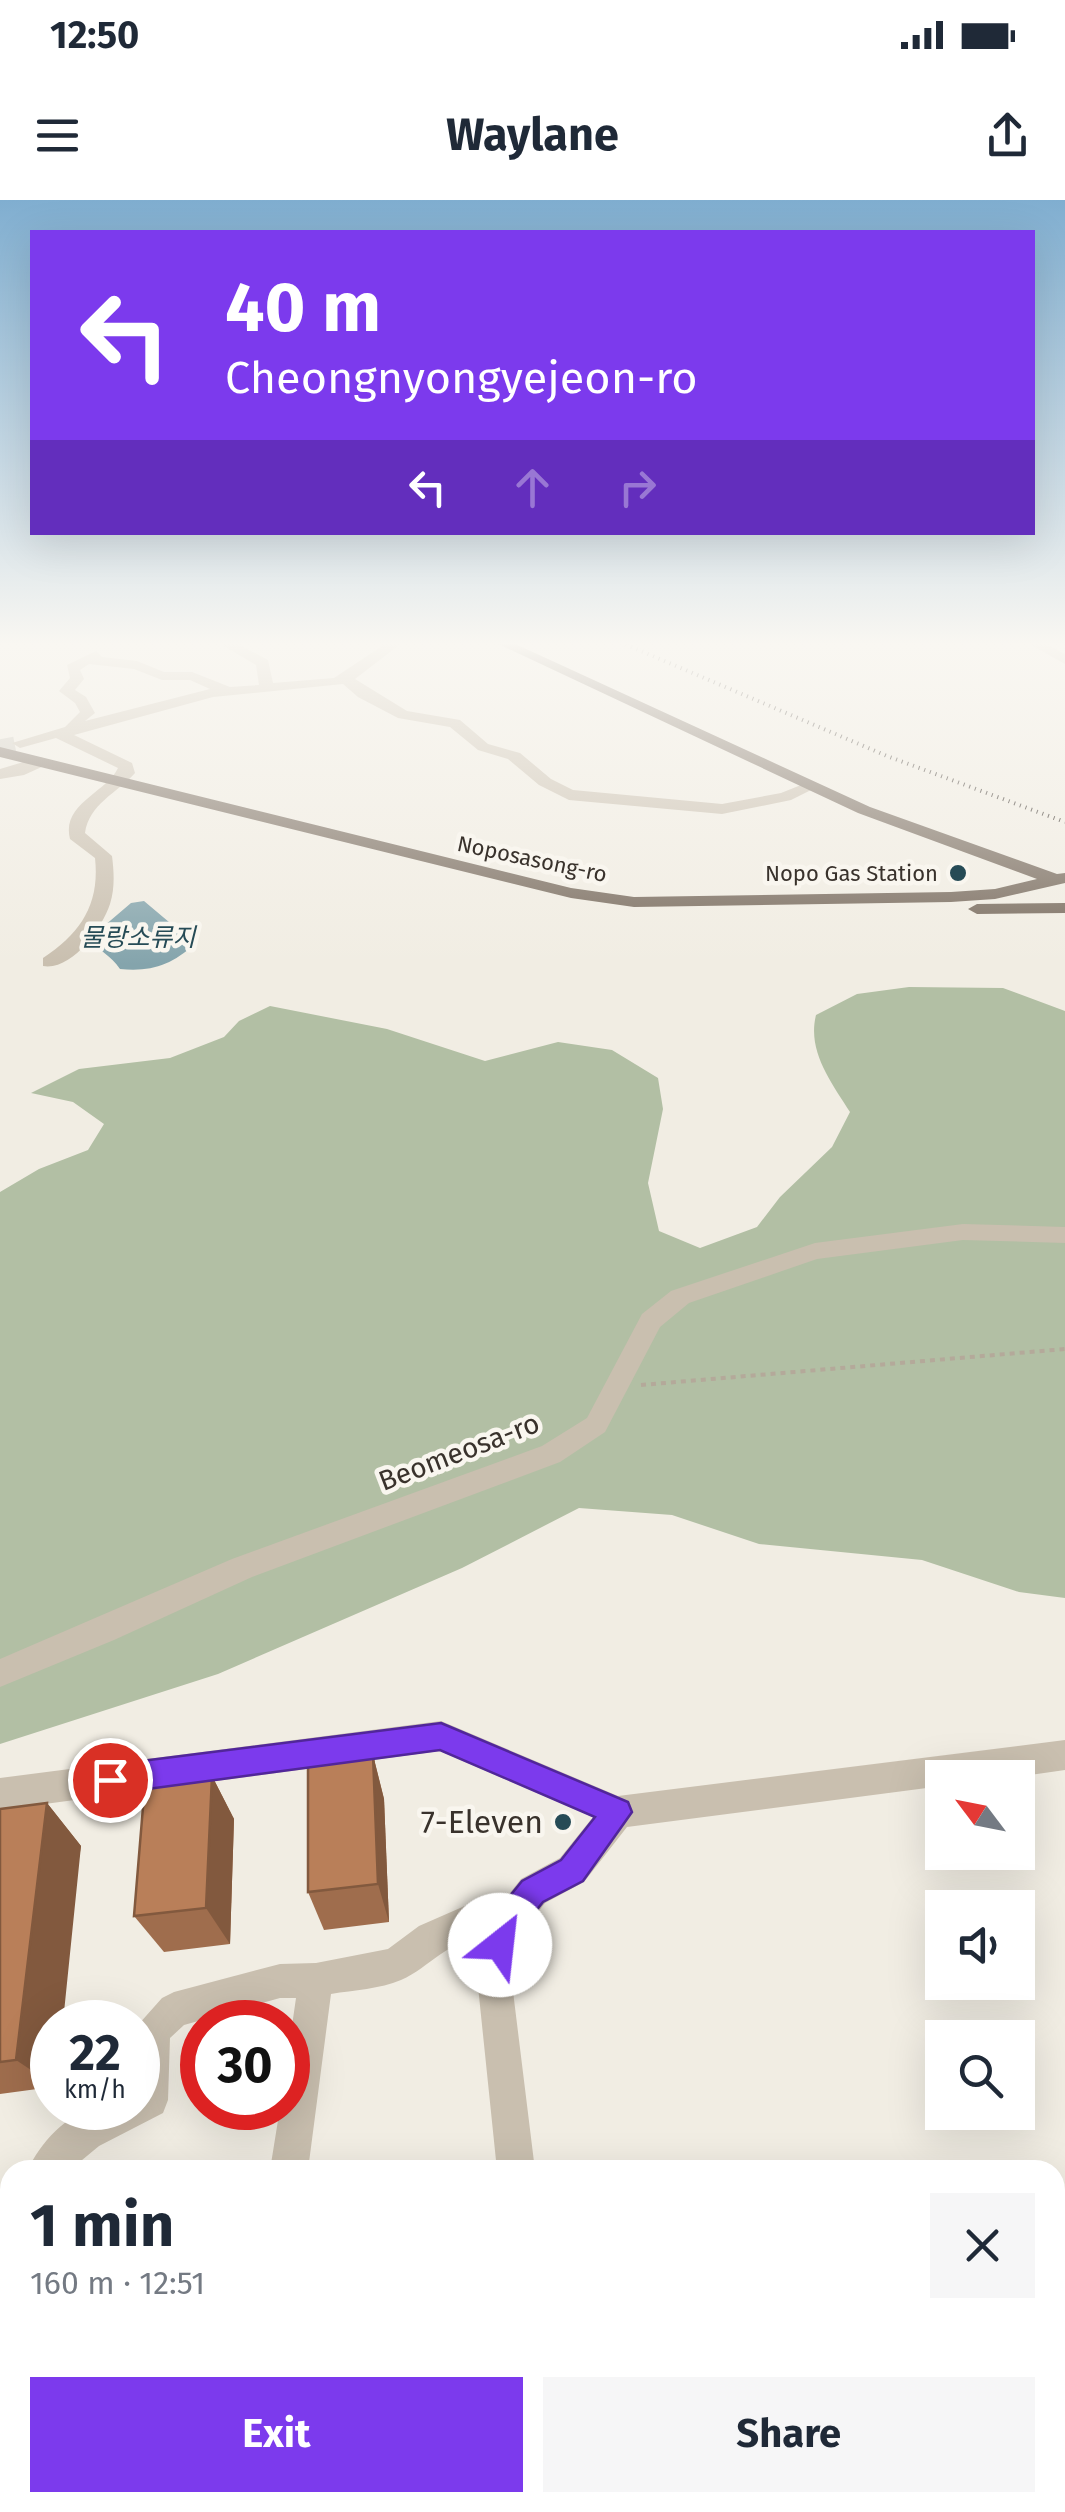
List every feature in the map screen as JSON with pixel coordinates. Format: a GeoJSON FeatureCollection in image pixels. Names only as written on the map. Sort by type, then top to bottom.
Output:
{"type":"FeatureCollection","features":[{"type":"Feature","properties":{"kind":"main road"},"geometry":{"type":"LineString","coordinates":[[733,750],[965,848],[1064,877]]}},
{"type":"Feature","properties":{"kind":"main road"},"geometry":{"type":"LineString","coordinates":[[769,750],[1064,877]]}},
{"type":"Feature","properties":{"kind":"main road","name":"Noposasong-ro"},"geometry":{"type":"LineString","coordinates":[[0,752],[507,894],[598,912],[657,915],[1065,908]]}},
{"type":"Feature","properties":{"kind":"main road","name":"Noposasong-ro"},"geometry":{"type":"LineString","coordinates":[[6,771],[111,786],[533,886],[634,902],[951,897],[995,894],[1064,877]]}},
{"type":"Feature","properties":{"kind":"main road"},"geometry":{"type":"LineString","coordinates":[[951,897],[982,884],[985,876],[981,864],[965,848]]}},
{"type":"Feature","properties":{"kind":"street"},"geometry":{"type":"LineString","coordinates":[[50,962],[88,930],[104,905],[103,856],[76,835],[76,824],[86,807],[127,773],[126,766],[97,750]]}},
{"type":"Feature","properties":{"kind":"street"},"geometry":{"type":"LineString","coordinates":[[495,750],[514,756],[545,782],[577,796],[722,810],[785,798],[811,786]]}},
{"type":"Feature","properties":{"kind":"street"},"geometry":{"type":"LineString","coordinates":[[6,771],[40,762]]}},
{"type":"Feature","properties":{"kind":"street","name":"Beomeosa-ro"},"geometry":{"type":"LineString","coordinates":[[0,1673],[242,1568],[551,1454],[596,1425],[651,1321],[680,1297],[814,1251],[963,1232],[1065,1235]]}},
{"type":"Feature","properties":{"kind":"street"},"geometry":{"type":"LineString","coordinates":[[0,1794],[441,1736],[618,1812],[1065,1755]]}},
{"type":"Feature","properties":{"kind":"street"},"geometry":{"type":"LineString","coordinates":[[515,2160],[492,1967],[506,1924],[533,1891],[572,1870],[618,1812]]}},
{"type":"Feature","properties":{"kind":"street"},"geometry":{"type":"LineString","coordinates":[[160,2023],[174,2010],[280,1981],[316,1980],[395,1964],[431,1938],[467,1922],[506,1924]]}},
{"type":"Feature","properties":{"kind":"street"},"geometry":{"type":"LineString","coordinates":[[290,2160],[316,1980]]}},
{"type":"Feature","properties":{"kind":"street"},"geometry":{"type":"LineString","coordinates":[[53,2160],[92,2130]]}},
{"type":"Feature","properties":{"kind":"path"},"geometry":{"type":"LineString","coordinates":[[615,1388],[738,1374],[1065,1349]]}},
{"type":"Feature","properties":{"kind":"green space"},"geometry":{"type":"Polygon","coordinates":[[[909,987],[1003,988],[1065,1011],[1065,1598],[1019,1592],[922,1560],[759,1544],[672,1515],[579,1508],[462,1568],[218,1674],[0,1744],[0,1192],[39,1169],[88,1150],[104,1124],[73,1102],[31,1093],[79,1069],[170,1058],[224,1037],[239,1021],[270,1006],[387,1029],[485,1061],[558,1042],[612,1050],[658,1078],[663,1109],[648,1183],[659,1231],[700,1248],[757,1227],[780,1197],[832,1147],[850,1112],[818,1054],[816,1015],[857,994],[909,987]]]}},
{"type":"Feature","properties":{"kind":"water","name":"물랑소류지"},"geometry":{"type":"Polygon","coordinates":[[[144,901],[195,944],[160,966],[120,969],[90,938],[131,903],[144,901]]]}},
{"type":"Feature","properties":{"kind":"building"},"geometry":{"type":"Polygon","coordinates":[[[373,1755],[378,1884],[308,1892],[308,1762],[373,1755]]]}},
{"type":"Feature","properties":{"kind":"building"},"geometry":{"type":"Polygon","coordinates":[[[212,1776],[206,1908],[134,1916],[145,1783],[212,1776]]]}},
{"type":"Feature","properties":{"kind":"building"},"geometry":{"type":"Polygon","coordinates":[[[47,1803],[16,2060],[0,2062],[0,1809],[47,1803]]]}},
{"type":"Feature","properties":{"kind":"railway"},"geometry":{"type":"LineString","coordinates":[[873,750],[1065,822]]}},
{"type":"Feature","properties":{"kind":"place","name":"Nopo Gas Station"},"geometry":{"type":"Point","coordinates":[958,873]}},
{"type":"Feature","properties":{"kind":"place","name":"7-Eleven"},"geometry":{"type":"Point","coordinates":[563,1822]}},
{"type":"Feature","properties":{"kind":"route"},"geometry":{"type":"LineString","coordinates":[[110,1780],[441,1736],[618,1812],[572,1870],[533,1891],[506,1924],[500,1945]]}}]}
